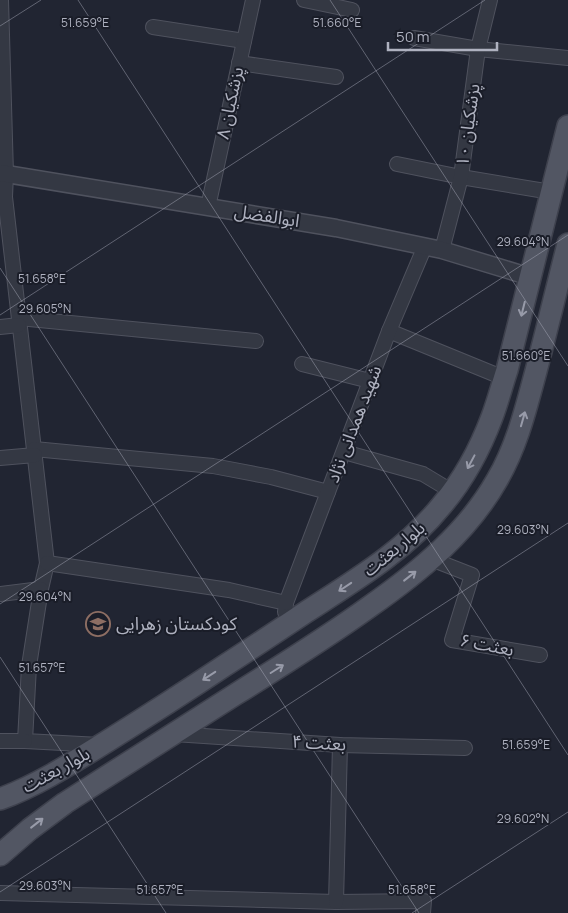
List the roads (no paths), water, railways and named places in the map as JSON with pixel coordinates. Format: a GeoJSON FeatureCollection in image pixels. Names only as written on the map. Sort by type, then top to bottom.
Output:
{"type":"FeatureCollection","features":[{"type":"Feature","properties":{"kind":"main road","name":"بلوار بعثت"},"geometry":{"type":"LineString","coordinates":[[0,799],[20,792],[101,745],[369,571],[430,519],[453,492],[479,448],[492,418],[531,277],[568,126]]}},
{"type":"Feature","properties":{"kind":"main road","name":"بلوار بعثت"},"geometry":{"type":"LineString","coordinates":[[0,855],[48,815],[334,633],[384,597],[453,539],[478,510],[498,478],[522,424],[568,244]]}},
{"type":"Feature","properties":{"kind":"street"},"geometry":{"type":"LineString","coordinates":[[2,0],[3,173],[47,563],[28,666],[24,741]]}},
{"type":"Feature","properties":{"kind":"street","name":"پزشکیان ۸"},"geometry":{"type":"LineString","coordinates":[[208,207],[253,0]]}},
{"type":"Feature","properties":{"kind":"street"},"geometry":{"type":"LineString","coordinates":[[304,0],[352,10]]}},
{"type":"Feature","properties":{"kind":"street","name":"پزشکیان ۱۰"},"geometry":{"type":"LineString","coordinates":[[442,250],[461,177],[478,49],[490,0]]}},
{"type":"Feature","properties":{"kind":"street"},"geometry":{"type":"LineString","coordinates":[[153,27],[244,41]]}},
{"type":"Feature","properties":{"kind":"street"},"geometry":{"type":"LineString","coordinates":[[414,38],[478,49],[568,58]]}},
{"type":"Feature","properties":{"kind":"street"},"geometry":{"type":"LineString","coordinates":[[239,63],[336,77]]}},
{"type":"Feature","properties":{"kind":"street"},"geometry":{"type":"LineString","coordinates":[[397,164],[551,192]]}},
{"type":"Feature","properties":{"kind":"street","name":"ابوالفضل"},"geometry":{"type":"LineString","coordinates":[[3,173],[336,228],[442,250],[531,277]]}},
{"type":"Feature","properties":{"kind":"street","name":"شهید همدانی نژاد"},"geometry":{"type":"LineString","coordinates":[[284,627],[286,603],[389,331],[425,246]]}},
{"type":"Feature","properties":{"kind":"street"},"geometry":{"type":"LineString","coordinates":[[0,326],[19,321],[256,341]]}},
{"type":"Feature","properties":{"kind":"street"},"geometry":{"type":"LineString","coordinates":[[389,331],[504,378]]}},
{"type":"Feature","properties":{"kind":"street"},"geometry":{"type":"LineString","coordinates":[[302,364],[370,381]]}},
{"type":"Feature","properties":{"kind":"street"},"geometry":{"type":"LineString","coordinates":[[0,458],[35,452],[213,466],[271,477],[328,492]]}},
{"type":"Feature","properties":{"kind":"street"},"geometry":{"type":"LineString","coordinates":[[344,452],[423,474],[453,492]]}},
{"type":"Feature","properties":{"kind":"street","name":"بعثت ۶"},"geometry":{"type":"LineString","coordinates":[[431,559],[472,575],[452,640],[540,655]]}},
{"type":"Feature","properties":{"kind":"street"},"geometry":{"type":"LineString","coordinates":[[47,563],[230,590],[286,603]]}},
{"type":"Feature","properties":{"kind":"street"},"geometry":{"type":"LineString","coordinates":[[0,594],[41,589]]}},
{"type":"Feature","properties":{"kind":"street","name":"بعثت ۴"},"geometry":{"type":"LineString","coordinates":[[174,734],[340,745],[465,748]]}},
{"type":"Feature","properties":{"kind":"street"},"geometry":{"type":"LineString","coordinates":[[0,741],[101,745]]}},
{"type":"Feature","properties":{"kind":"street"},"geometry":{"type":"LineString","coordinates":[[336,902],[340,745]]}},
{"type":"Feature","properties":{"kind":"street"},"geometry":{"type":"LineString","coordinates":[[0,893],[336,902],[424,901],[423,913]]}},
{"type":"Feature","properties":{"kind":"place","name":"کودکستان زهرایی"},"geometry":{"type":"Point","coordinates":[98,624]}}]}
